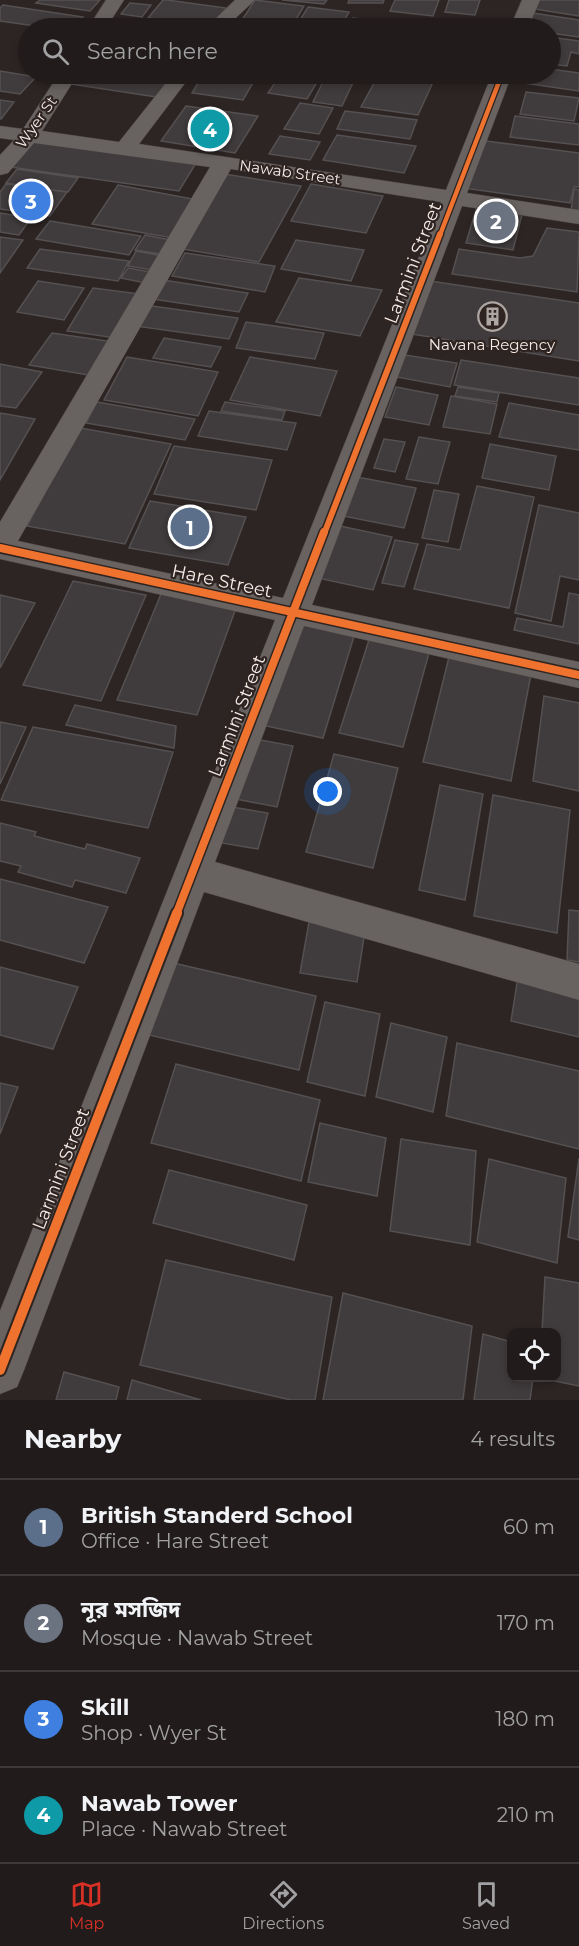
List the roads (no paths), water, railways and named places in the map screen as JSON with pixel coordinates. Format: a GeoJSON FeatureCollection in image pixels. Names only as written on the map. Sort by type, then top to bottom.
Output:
{"type":"FeatureCollection","features":[{"type":"Feature","properties":{"kind":"street"},"geometry":{"type":"LineString","coordinates":[[103,18],[115,0]]}},
{"type":"Feature","properties":{"kind":"street"},"geometry":{"type":"LineString","coordinates":[[225,18],[239,3],[246,0]]}},
{"type":"Feature","properties":{"kind":"street"},"geometry":{"type":"LineString","coordinates":[[523,18],[531,0]]}},
{"type":"Feature","properties":{"kind":"street","name":"Wyer St"},"geometry":{"type":"LineString","coordinates":[[0,168],[29,136],[62,84]]}},
{"type":"Feature","properties":{"kind":"street"},"geometry":{"type":"LineString","coordinates":[[125,148],[175,84]]}},
{"type":"Feature","properties":{"kind":"street","name":"Larmini Street"},"geometry":{"type":"LineString","coordinates":[[0,1370],[498,84]]}},
{"type":"Feature","properties":{"kind":"street","name":"Nawab Street"},"geometry":{"type":"LineString","coordinates":[[0,132],[224,162],[579,217]]}},
{"type":"Feature","properties":{"kind":"street"},"geometry":{"type":"LineString","coordinates":[[0,548],[224,162]]}},
{"type":"Feature","properties":{"kind":"street","name":"Hare Street"},"geometry":{"type":"LineString","coordinates":[[0,548],[579,675]]}},
{"type":"Feature","properties":{"kind":"street"},"geometry":{"type":"LineString","coordinates":[[192,873],[579,982]]}},
{"type":"Feature","properties":{"kind":"place","name":"Nawab Tower"},"geometry":{"type":"Point","coordinates":[210,129]}},
{"type":"Feature","properties":{"kind":"place","name":"Skill"},"geometry":{"type":"Point","coordinates":[31,201]}},
{"type":"Feature","properties":{"kind":"place","name":"নূর মসজিদ"},"geometry":{"type":"Point","coordinates":[496,221]}},
{"type":"Feature","properties":{"kind":"place","name":"Navana Regency"},"geometry":{"type":"Point","coordinates":[492,317]}},
{"type":"Feature","properties":{"kind":"place","name":"British Standerd School"},"geometry":{"type":"Point","coordinates":[190,527]}}]}
